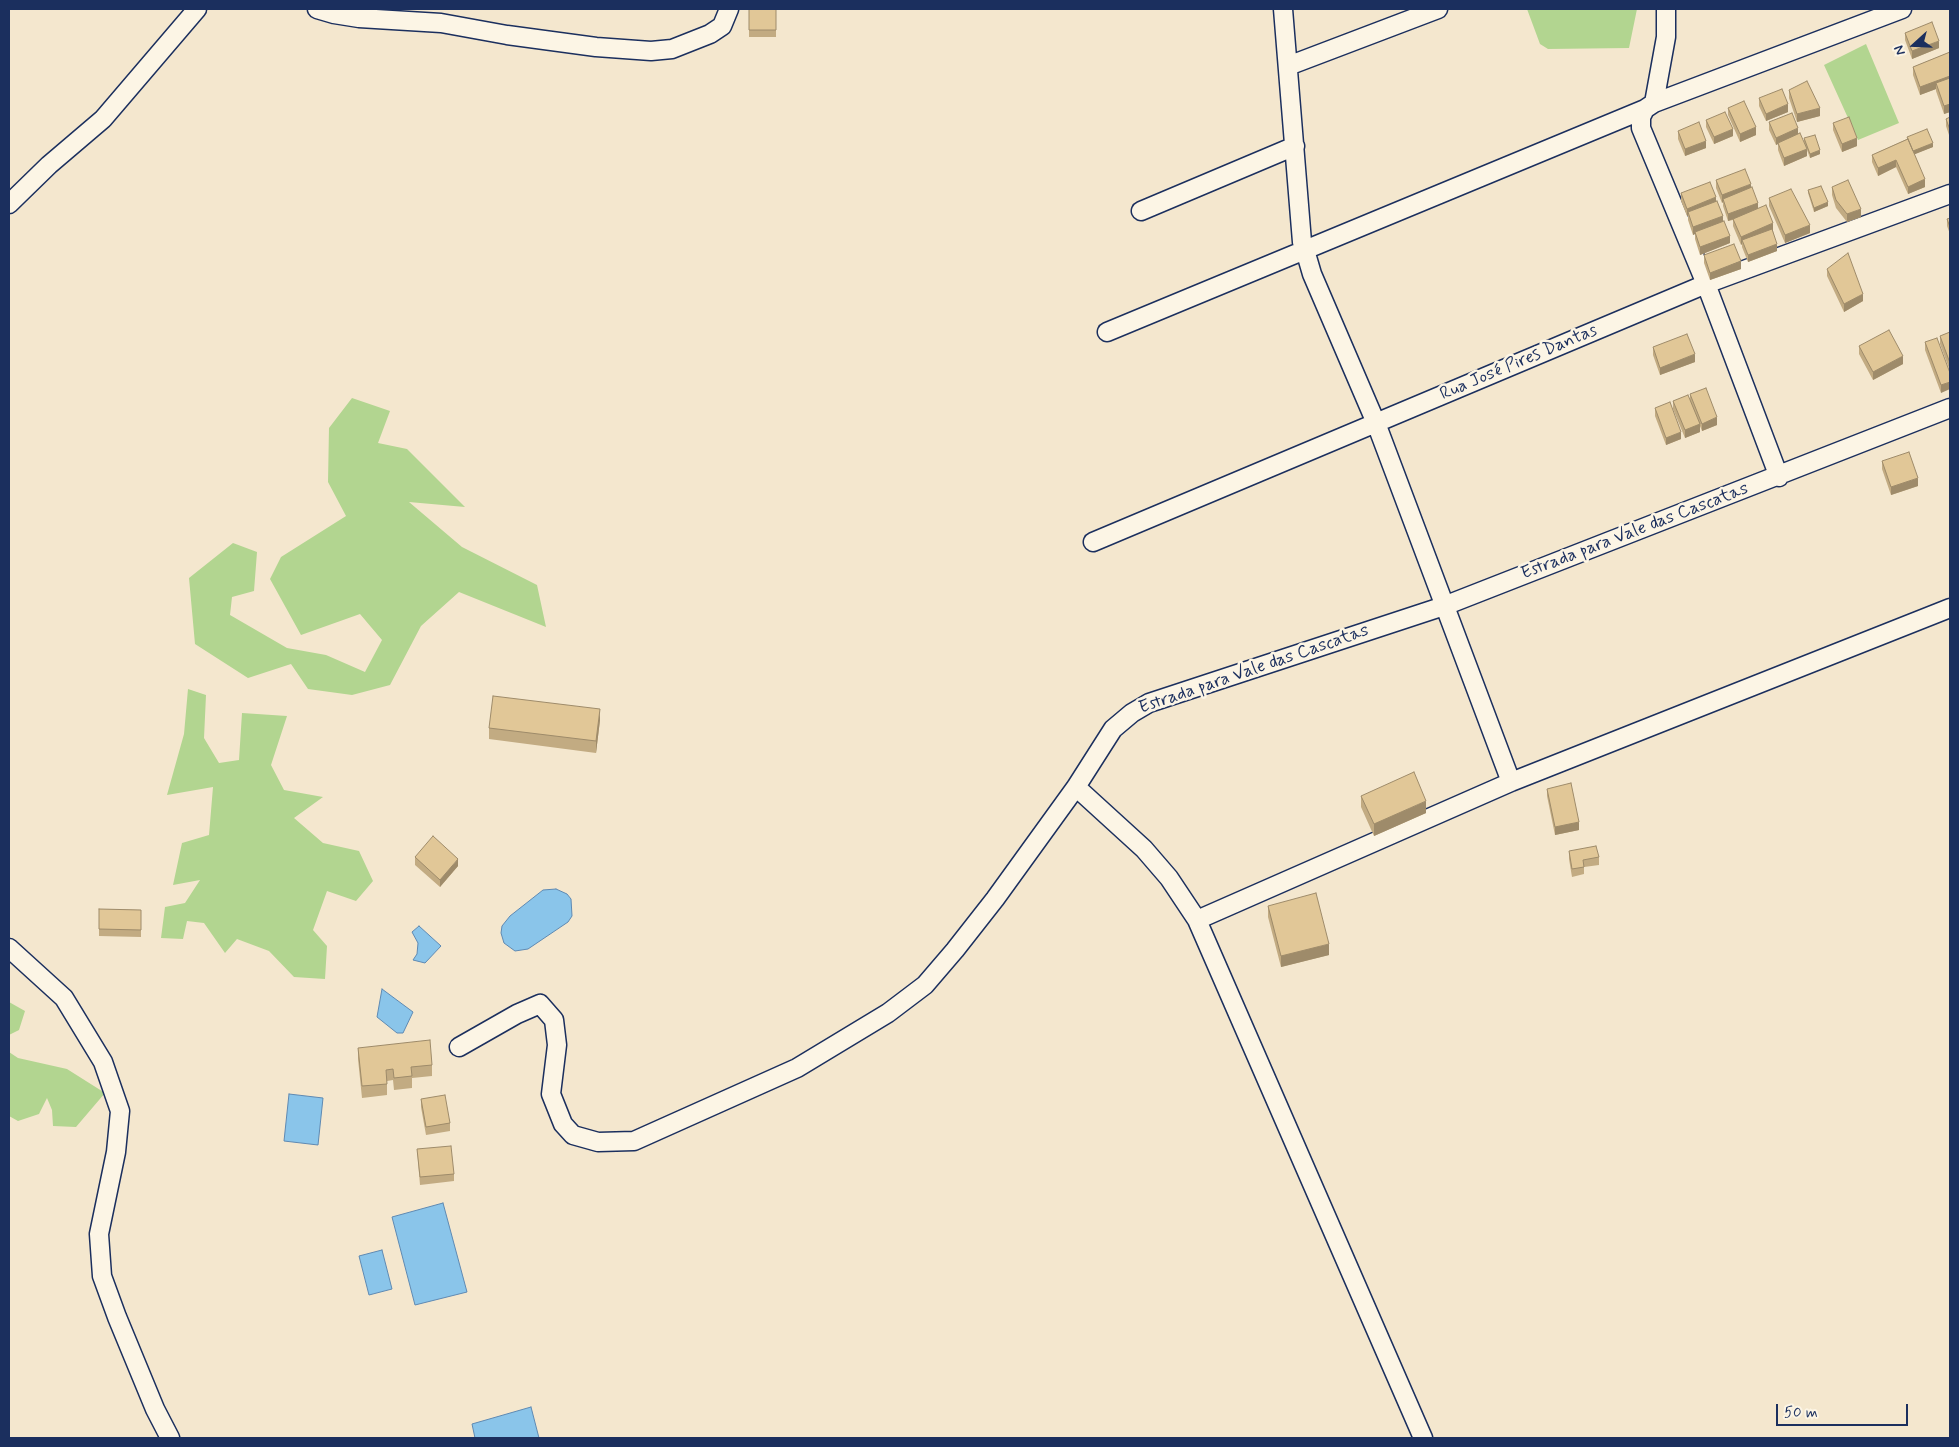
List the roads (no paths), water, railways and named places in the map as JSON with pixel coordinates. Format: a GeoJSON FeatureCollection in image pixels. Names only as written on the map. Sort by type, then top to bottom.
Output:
{"type":"FeatureCollection","features":[{"type":"Feature","properties":{"kind":"street"},"geometry":{"type":"LineString","coordinates":[[9,204],[49,165],[103,119],[197,9]]}},
{"type":"Feature","properties":{"kind":"street"},"geometry":{"type":"LineString","coordinates":[[317,9],[359,18],[441,22],[507,35],[578,45],[651,52],[672,49],[710,34],[722,26],[729,9]]}},
{"type":"Feature","properties":{"kind":"street"},"geometry":{"type":"LineString","coordinates":[[1284,9],[1302,242],[1312,274],[1376,423],[1511,782]]}},
{"type":"Feature","properties":{"kind":"street"},"geometry":{"type":"LineString","coordinates":[[1288,66],[1438,9]]}},
{"type":"Feature","properties":{"kind":"street"},"geometry":{"type":"LineString","coordinates":[[1666,9],[1666,37],[1650,106],[1641,117],[1641,128],[1706,284],[1779,476]]}},
{"type":"Feature","properties":{"kind":"street"},"geometry":{"type":"LineString","coordinates":[[1107,332],[1650,106],[1902,9]]}},
{"type":"Feature","properties":{"kind":"street"},"geometry":{"type":"LineString","coordinates":[[1141,211],[1295,146]]}},
{"type":"Feature","properties":{"kind":"street","name":"Rua José Pires Dantas"},"geometry":{"type":"LineString","coordinates":[[1093,542],[1706,284],[1950,194]]}},
{"type":"Feature","properties":{"kind":"street","name":"Estrada para Vale das Cascatas"},"geometry":{"type":"LineString","coordinates":[[459,1047],[540,1004],[554,1020],[557,1045],[551,1094],[563,1124],[573,1135],[598,1142],[634,1141],[797,1068],[888,1013],[925,984],[955,950],[995,899],[1076,787],[1113,729],[1132,713],[1149,703],[1444,606],[1950,408]]}},
{"type":"Feature","properties":{"kind":"street"},"geometry":{"type":"LineString","coordinates":[[1197,920],[1511,782],[1950,608]]}},
{"type":"Feature","properties":{"kind":"street"},"geometry":{"type":"LineString","coordinates":[[1076,787],[1144,849],[1169,878],[1197,920],[1423,1438]]}},
{"type":"Feature","properties":{"kind":"street"},"geometry":{"type":"LineString","coordinates":[[9,948],[64,998],[103,1062],[120,1111],[116,1152],[99,1234],[102,1276],[116,1317],[155,1409],[170,1438]]}},
{"type":"Feature","properties":{"kind":"water"},"geometry":{"type":"Polygon","coordinates":[[[556,889],[567,894],[571,899],[572,916],[568,922],[528,949],[515,951],[504,943],[501,933],[502,926],[510,916],[543,890],[556,889]]]}},
{"type":"Feature","properties":{"kind":"water"},"geometry":{"type":"Polygon","coordinates":[[[419,926],[441,946],[425,963],[413,960],[417,954],[418,943],[412,932],[419,926]]]}},
{"type":"Feature","properties":{"kind":"water"},"geometry":{"type":"Polygon","coordinates":[[[382,989],[413,1012],[403,1033],[397,1033],[377,1017],[382,989]]]}},
{"type":"Feature","properties":{"kind":"water"},"geometry":{"type":"Polygon","coordinates":[[[289,1094],[323,1098],[318,1145],[284,1141],[289,1094]]]}},
{"type":"Feature","properties":{"kind":"water"},"geometry":{"type":"Polygon","coordinates":[[[443,1203],[467,1292],[415,1305],[392,1217],[443,1203]]]}},
{"type":"Feature","properties":{"kind":"water"},"geometry":{"type":"Polygon","coordinates":[[[382,1250],[392,1289],[369,1295],[359,1256],[382,1250]]]}},
{"type":"Feature","properties":{"kind":"water"},"geometry":{"type":"Polygon","coordinates":[[[531,1407],[539,1438],[475,1438],[472,1424],[531,1407]]]}}]}
